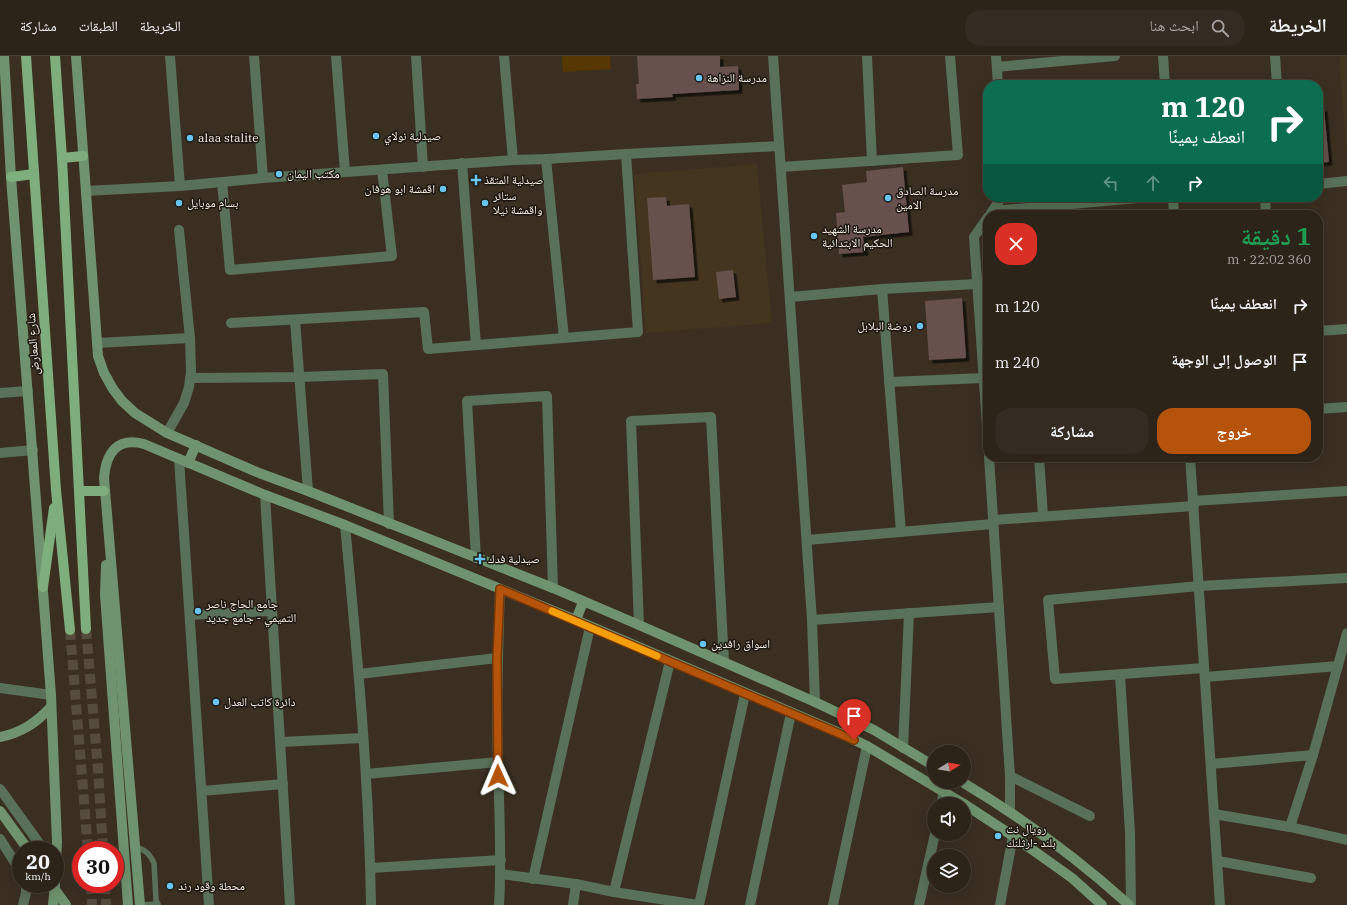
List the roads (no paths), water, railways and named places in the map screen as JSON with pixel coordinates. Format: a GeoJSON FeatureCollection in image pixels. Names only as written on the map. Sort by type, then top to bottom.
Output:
{"type":"FeatureCollection","features":[{"type":"Feature","properties":{"kind":"main road"},"geometry":{"type":"LineString","coordinates":[[4,56],[4,132],[11,177],[43,587],[51,695],[57,841]]}},
{"type":"Feature","properties":{"kind":"main road","name":"شارع المعارض"},"geometry":{"type":"LineString","coordinates":[[26,56],[56,490],[70,630]]}},
{"type":"Feature","properties":{"kind":"main road"},"geometry":{"type":"LineString","coordinates":[[55,56],[62,158],[86,629]]}},
{"type":"Feature","properties":{"kind":"main road"},"geometry":{"type":"LineString","coordinates":[[76,56],[98,356],[104,373],[113,389],[122,401],[135,413],[167,434],[259,473],[553,588],[815,702],[874,730],[927,762]]}},
{"type":"Feature","properties":{"kind":"main road"},"geometry":{"type":"LineString","coordinates":[[62,158],[83,156]]}},
{"type":"Feature","properties":{"kind":"main road"},"geometry":{"type":"LineString","coordinates":[[11,177],[34,174]]}},
{"type":"Feature","properties":{"kind":"main road"},"geometry":{"type":"LineString","coordinates":[[140,905],[104,491],[104,473],[111,452],[124,442],[131,441],[144,444],[265,495],[345,525],[576,620],[791,713],[867,746],[952,797]]}},
{"type":"Feature","properties":{"kind":"main road"},"geometry":{"type":"LineString","coordinates":[[184,461],[196,445]]}},
{"type":"Feature","properties":{"kind":"main road"},"geometry":{"type":"LineString","coordinates":[[43,587],[56,490]]}},
{"type":"Feature","properties":{"kind":"main road"},"geometry":{"type":"LineString","coordinates":[[80,491],[104,491]]}},
{"type":"Feature","properties":{"kind":"main road"},"geometry":{"type":"LineString","coordinates":[[109,547],[105,595],[122,844],[128,905]]}},
{"type":"Feature","properties":{"kind":"main road"},"geometry":{"type":"LineString","coordinates":[[576,620],[583,602]]}},
{"type":"Feature","properties":{"kind":"main road"},"geometry":{"type":"LineString","coordinates":[[0,737],[25,729],[39,720],[51,707]]}},
{"type":"Feature","properties":{"kind":"main road"},"geometry":{"type":"LineString","coordinates":[[971,788],[1010,812],[1097,877],[1130,905]]}},
{"type":"Feature","properties":{"kind":"main road"},"geometry":{"type":"LineString","coordinates":[[971,809],[1072,878],[1101,905]]}},
{"type":"Feature","properties":{"kind":"main road"},"geometry":{"type":"LineString","coordinates":[[0,811],[19,841]]}},
{"type":"Feature","properties":{"kind":"main road"},"geometry":{"type":"LineString","coordinates":[[52,905],[54,893]]}},
{"type":"Feature","properties":{"kind":"main road"},"geometry":{"type":"LineString","coordinates":[[57,893],[66,905]]}},
{"type":"Feature","properties":{"kind":"street"},"geometry":{"type":"LineString","coordinates":[[170,56],[180,186]]}},
{"type":"Feature","properties":{"kind":"street"},"geometry":{"type":"LineString","coordinates":[[254,56],[263,178]]}},
{"type":"Feature","properties":{"kind":"street"},"geometry":{"type":"LineString","coordinates":[[336,56],[345,172]]}},
{"type":"Feature","properties":{"kind":"street"},"geometry":{"type":"LineString","coordinates":[[416,56],[424,167]]}},
{"type":"Feature","properties":{"kind":"street"},"geometry":{"type":"LineString","coordinates":[[504,56],[513,160]]}},
{"type":"Feature","properties":{"kind":"street"},"geometry":{"type":"LineString","coordinates":[[773,56],[807,540],[815,702]]}},
{"type":"Feature","properties":{"kind":"street"},"geometry":{"type":"LineString","coordinates":[[867,56],[872,161]]}},
{"type":"Feature","properties":{"kind":"street"},"geometry":{"type":"LineString","coordinates":[[781,167],[958,155],[950,56]]}},
{"type":"Feature","properties":{"kind":"street"},"geometry":{"type":"LineString","coordinates":[[996,56],[998,80]]}},
{"type":"Feature","properties":{"kind":"street"},"geometry":{"type":"LineString","coordinates":[[997,67],[1115,56]]}},
{"type":"Feature","properties":{"kind":"street"},"geometry":{"type":"LineString","coordinates":[[1163,56],[1165,80]]}},
{"type":"Feature","properties":{"kind":"street"},"geometry":{"type":"LineString","coordinates":[[1275,56],[1277,80]]}},
{"type":"Feature","properties":{"kind":"street"},"geometry":{"type":"LineString","coordinates":[[86,191],[180,186],[263,178],[462,163],[779,146]]}},
{"type":"Feature","properties":{"kind":"street"},"geometry":{"type":"LineString","coordinates":[[231,323],[424,312],[428,349],[638,332],[626,154]]}},
{"type":"Feature","properties":{"kind":"street"},"geometry":{"type":"LineString","coordinates":[[546,159],[564,338]]}},
{"type":"Feature","properties":{"kind":"street"},"geometry":{"type":"LineString","coordinates":[[462,163],[476,345]]}},
{"type":"Feature","properties":{"kind":"street"},"geometry":{"type":"LineString","coordinates":[[222,182],[230,270],[392,256],[382,170]]}},
{"type":"Feature","properties":{"kind":"street"},"geometry":{"type":"LineString","coordinates":[[1323,183],[1347,181]]}},
{"type":"Feature","properties":{"kind":"street"},"geometry":{"type":"LineString","coordinates":[[1027,210],[1102,202]]}},
{"type":"Feature","properties":{"kind":"street"},"geometry":{"type":"LineString","coordinates":[[983,224],[974,238],[983,365]]}},
{"type":"Feature","properties":{"kind":"street"},"geometry":{"type":"LineString","coordinates":[[167,434],[184,403],[191,378],[190,338],[179,230]]}},
{"type":"Feature","properties":{"kind":"street"},"geometry":{"type":"LineString","coordinates":[[790,297],[882,289],[977,284]]}},
{"type":"Feature","properties":{"kind":"street"},"geometry":{"type":"LineString","coordinates":[[882,289],[901,532]]}},
{"type":"Feature","properties":{"kind":"street"},"geometry":{"type":"LineString","coordinates":[[295,320],[308,491]]}},
{"type":"Feature","properties":{"kind":"street"},"geometry":{"type":"LineString","coordinates":[[1323,331],[1347,329]]}},
{"type":"Feature","properties":{"kind":"street"},"geometry":{"type":"LineString","coordinates":[[97,343],[190,338]]}},
{"type":"Feature","properties":{"kind":"street"},"geometry":{"type":"LineString","coordinates":[[191,378],[300,377],[383,374],[389,524]]}},
{"type":"Feature","properties":{"kind":"street"},"geometry":{"type":"LineString","coordinates":[[889,382],[983,378]]}},
{"type":"Feature","properties":{"kind":"street"},"geometry":{"type":"LineString","coordinates":[[0,392],[28,391]]}},
{"type":"Feature","properties":{"kind":"street"},"geometry":{"type":"LineString","coordinates":[[476,558],[467,401],[547,396],[553,588]]}},
{"type":"Feature","properties":{"kind":"street"},"geometry":{"type":"LineString","coordinates":[[1323,409],[1347,407]]}},
{"type":"Feature","properties":{"kind":"street"},"geometry":{"type":"LineString","coordinates":[[639,625],[631,421],[711,417],[724,662]]}},
{"type":"Feature","properties":{"kind":"street"},"geometry":{"type":"LineString","coordinates":[[0,453],[32,450]]}},
{"type":"Feature","properties":{"kind":"street"},"geometry":{"type":"LineString","coordinates":[[184,461],[190,615],[209,905]]}},
{"type":"Feature","properties":{"kind":"street"},"geometry":{"type":"LineString","coordinates":[[989,462],[1010,776],[1010,812]]}},
{"type":"Feature","properties":{"kind":"street"},"geometry":{"type":"LineString","coordinates":[[1039,462],[1042,516]]}},
{"type":"Feature","properties":{"kind":"street"},"geometry":{"type":"LineString","coordinates":[[1190,462],[1220,905]]}},
{"type":"Feature","properties":{"kind":"street"},"geometry":{"type":"LineString","coordinates":[[807,540],[901,532],[1042,516],[1347,491]]}},
{"type":"Feature","properties":{"kind":"street"},"geometry":{"type":"LineString","coordinates":[[265,495],[290,905]]}},
{"type":"Feature","properties":{"kind":"street"},"geometry":{"type":"LineString","coordinates":[[345,525],[359,674],[366,774],[371,905]]}},
{"type":"Feature","properties":{"kind":"street"},"geometry":{"type":"LineString","coordinates":[[1338,666],[1055,679],[1048,600],[1199,586],[1347,578]]}},
{"type":"Feature","properties":{"kind":"street"},"geometry":{"type":"LineString","coordinates":[[500,589],[497,658],[501,860],[500,905]]}},
{"type":"Feature","properties":{"kind":"street"},"geometry":{"type":"LineString","coordinates":[[812,620],[999,607]]}},
{"type":"Feature","properties":{"kind":"street"},"geometry":{"type":"LineString","coordinates":[[190,615],[272,611]]}},
{"type":"Feature","properties":{"kind":"street"},"geometry":{"type":"LineString","coordinates":[[903,748],[909,613]]}},
{"type":"Feature","properties":{"kind":"street"},"geometry":{"type":"LineString","coordinates":[[533,879],[590,627]]}},
{"type":"Feature","properties":{"kind":"street"},"geometry":{"type":"LineString","coordinates":[[1290,826],[1313,755],[1347,633]]}},
{"type":"Feature","properties":{"kind":"street"},"geometry":{"type":"LineString","coordinates":[[359,674],[497,658]]}},
{"type":"Feature","properties":{"kind":"street"},"geometry":{"type":"LineString","coordinates":[[614,892],[670,661]]}},
{"type":"Feature","properties":{"kind":"street"},"geometry":{"type":"LineString","coordinates":[[1120,675],[1130,832],[1130,905]]}},
{"type":"Feature","properties":{"kind":"street"},"geometry":{"type":"LineString","coordinates":[[0,688],[51,695]]}},
{"type":"Feature","properties":{"kind":"street"},"geometry":{"type":"LineString","coordinates":[[501,874],[576,884],[614,892],[698,905],[745,694]]}},
{"type":"Feature","properties":{"kind":"street"},"geometry":{"type":"LineString","coordinates":[[750,905],[791,713]]}},
{"type":"Feature","properties":{"kind":"street"},"geometry":{"type":"LineString","coordinates":[[280,742],[363,738]]}},
{"type":"Feature","properties":{"kind":"street"},"geometry":{"type":"LineString","coordinates":[[833,905],[867,746]]}},
{"type":"Feature","properties":{"kind":"street"},"geometry":{"type":"LineString","coordinates":[[1211,764],[1313,755]]}},
{"type":"Feature","properties":{"kind":"street"},"geometry":{"type":"LineString","coordinates":[[366,774],[498,762]]}},
{"type":"Feature","properties":{"kind":"street"},"geometry":{"type":"LineString","coordinates":[[1010,776],[1090,816]]}},
{"type":"Feature","properties":{"kind":"street"},"geometry":{"type":"LineString","coordinates":[[202,791],[283,784]]}},
{"type":"Feature","properties":{"kind":"street"},"geometry":{"type":"LineString","coordinates":[[0,789],[38,841]]}},
{"type":"Feature","properties":{"kind":"street"},"geometry":{"type":"LineString","coordinates":[[943,797],[944,792]]}},
{"type":"Feature","properties":{"kind":"street"},"geometry":{"type":"LineString","coordinates":[[1214,814],[1290,826],[1347,840]]}},
{"type":"Feature","properties":{"kind":"street"},"geometry":{"type":"LineString","coordinates":[[1000,905],[1013,836]]}},
{"type":"Feature","properties":{"kind":"street"},"geometry":{"type":"LineString","coordinates":[[34,841],[35,837]]}},
{"type":"Feature","properties":{"kind":"street"},"geometry":{"type":"LineString","coordinates":[[0,839],[12,856]]}},
{"type":"Feature","properties":{"kind":"street"},"geometry":{"type":"LineString","coordinates":[[918,905],[933,841]]}},
{"type":"Feature","properties":{"kind":"street"},"geometry":{"type":"LineString","coordinates":[[370,868],[501,860]]}},
{"type":"Feature","properties":{"kind":"street"},"geometry":{"type":"LineString","coordinates":[[1218,861],[1311,878]]}},
{"type":"Feature","properties":{"kind":"street"},"geometry":{"type":"LineString","coordinates":[[573,905],[576,884]]}},
{"type":"Feature","properties":{"kind":"street"},"geometry":{"type":"LineString","coordinates":[[23,905],[26,893]]}},
{"type":"Feature","properties":{"kind":"lane"},"geometry":{"type":"LineString","coordinates":[[134,847],[143,849],[152,858],[154,863],[158,905],[140,905]]}},
{"type":"Feature","properties":{"kind":"tunnel"},"geometry":{"type":"LineString","coordinates":[[86,629],[102,841]]}},
{"type":"Feature","properties":{"kind":"tunnel"},"geometry":{"type":"LineString","coordinates":[[70,630],[87,841]]}},
{"type":"Feature","properties":{"kind":"tunnel"},"geometry":{"type":"LineString","coordinates":[[91,893],[92,905]]}},
{"type":"Feature","properties":{"kind":"tunnel"},"geometry":{"type":"LineString","coordinates":[[105,893],[106,905]]}},
{"type":"Feature","properties":{"kind":"place","name":"مدرسة النزاهة"},"geometry":{"type":"Point","coordinates":[699,78]}},
{"type":"Feature","properties":{"kind":"place","name":"صيدلية نولاي"},"geometry":{"type":"Point","coordinates":[376,136]}},
{"type":"Feature","properties":{"kind":"place","name":"alaa stalite"},"geometry":{"type":"Point","coordinates":[190,138]}},
{"type":"Feature","properties":{"kind":"place","name":"مكتب اليمان"},"geometry":{"type":"Point","coordinates":[279,174]}},
{"type":"Feature","properties":{"kind":"place","name":"صيدلية المتقذ"},"geometry":{"type":"Point","coordinates":[476,180]}},
{"type":"Feature","properties":{"kind":"place","name":"اقمشة ابو هوفان"},"geometry":{"type":"Point","coordinates":[443,189]}},
{"type":"Feature","properties":{"kind":"place","name":"مدرسة الصادق الامين"},"geometry":{"type":"Point","coordinates":[888,198]}},
{"type":"Feature","properties":{"kind":"place","name":"بسام موبايل"},"geometry":{"type":"Point","coordinates":[179,203]}},
{"type":"Feature","properties":{"kind":"place","name":"ستائر واقمشة نيلا"},"geometry":{"type":"Point","coordinates":[485,203]}},
{"type":"Feature","properties":{"kind":"place","name":"مدرسة الشهيد الحكيم الابتدائية"},"geometry":{"type":"Point","coordinates":[814,236]}},
{"type":"Feature","properties":{"kind":"place","name":"روضة البلابل"},"geometry":{"type":"Point","coordinates":[920,326]}},
{"type":"Feature","properties":{"kind":"place","name":"صيدلية فدك"},"geometry":{"type":"Point","coordinates":[480,559]}},
{"type":"Feature","properties":{"kind":"place","name":"جامع الحاج ناصر التميمي - جامع جديد"},"geometry":{"type":"Point","coordinates":[198,611]}},
{"type":"Feature","properties":{"kind":"place","name":"اسواق رافدين"},"geometry":{"type":"Point","coordinates":[703,644]}},
{"type":"Feature","properties":{"kind":"place","name":"دائرة كاتب العدل"},"geometry":{"type":"Point","coordinates":[216,702]}},
{"type":"Feature","properties":{"kind":"place","name":"رويال نت بلند -ارثلنك"},"geometry":{"type":"Point","coordinates":[998,836]}},
{"type":"Feature","properties":{"kind":"place","name":"محطة وقود رند"},"geometry":{"type":"Point","coordinates":[170,886]}}]}
